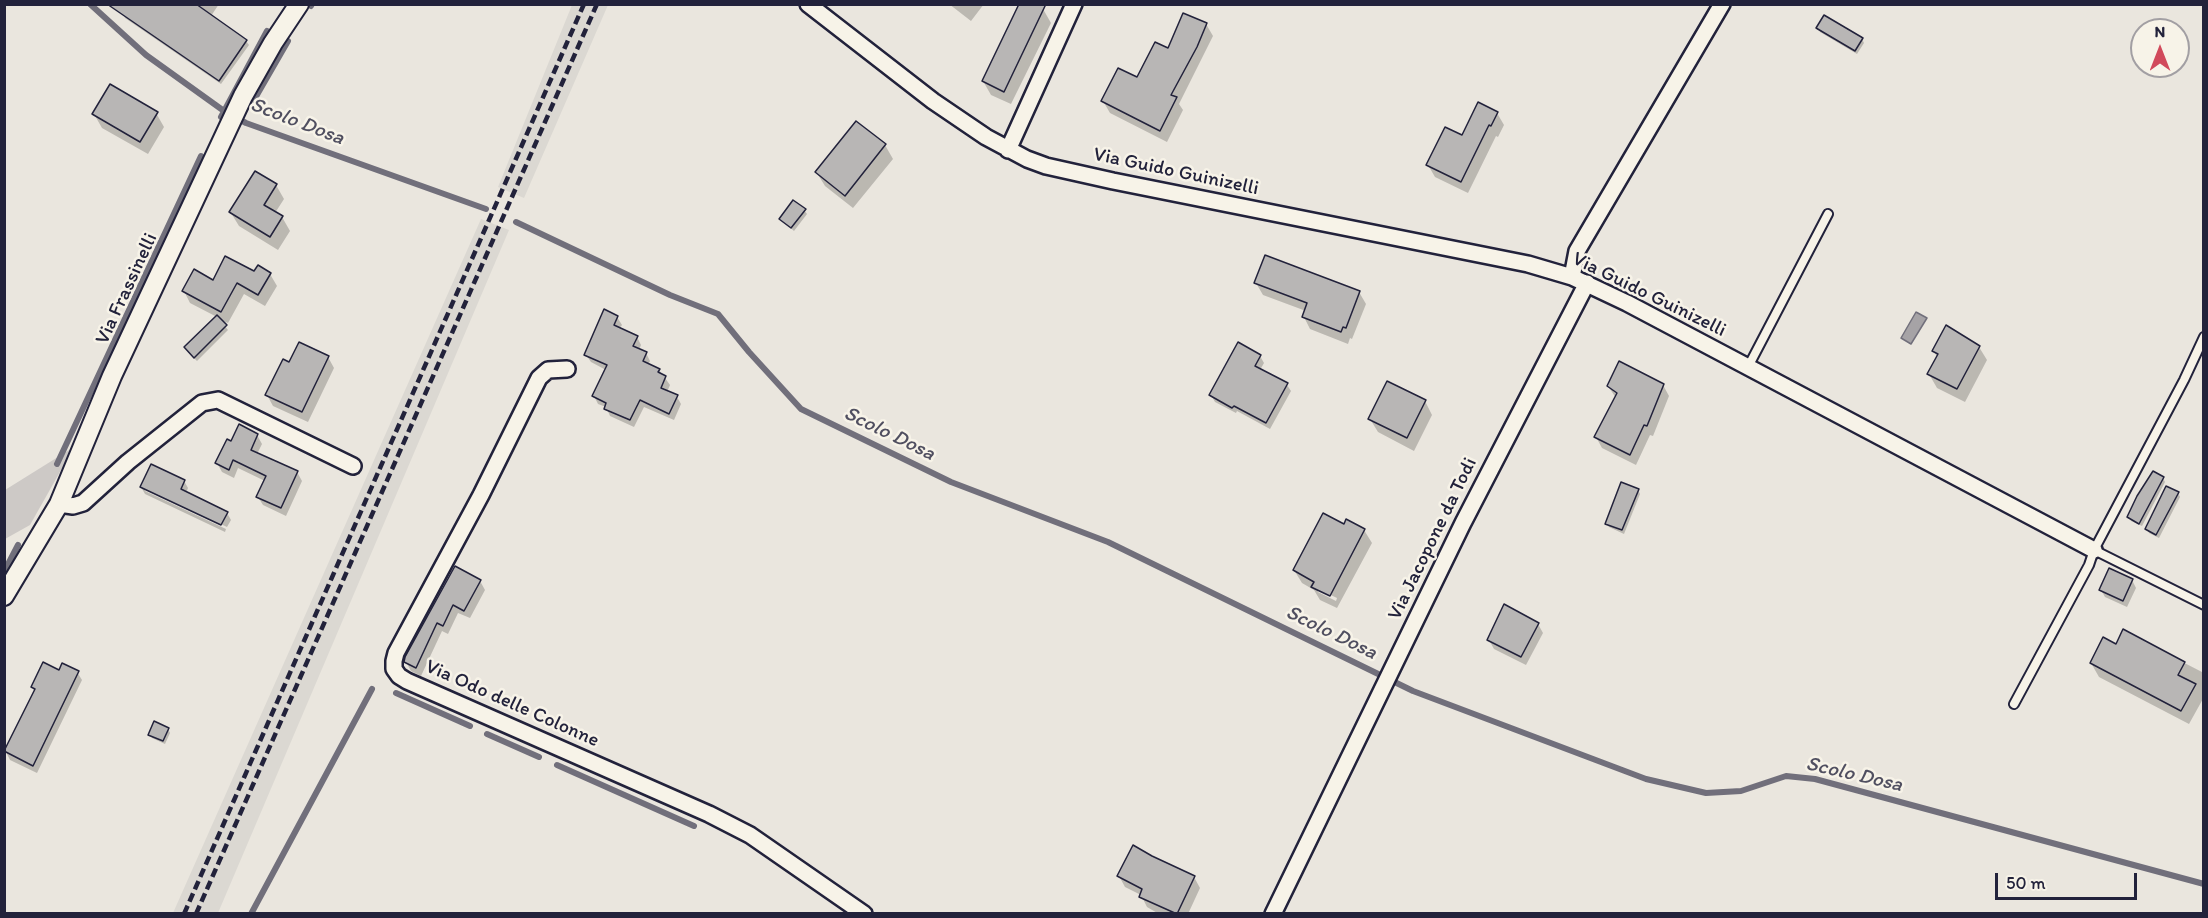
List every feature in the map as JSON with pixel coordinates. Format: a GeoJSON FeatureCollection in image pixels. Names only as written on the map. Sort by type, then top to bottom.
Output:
{"type":"FeatureCollection","features":[{"type":"Feature","properties":{"kind":"street","name":"Via Frassinelli"},"geometry":{"type":"LineString","coordinates":[[4,596],[59,504],[112,376],[243,96],[273,43],[299,4]]}},
{"type":"Feature","properties":{"kind":"street","name":"Via Guido Guinizelli"},"geometry":{"type":"LineString","coordinates":[[808,4],[933,101],[1008,150],[1027,159],[1057,168],[1528,264],[1587,283],[2094,550]]}},
{"type":"Feature","properties":{"kind":"street"},"geometry":{"type":"LineString","coordinates":[[1008,150],[1074,4]]}},
{"type":"Feature","properties":{"kind":"street"},"geometry":{"type":"LineString","coordinates":[[1572,278],[1577,251],[1722,4]]}},
{"type":"Feature","properties":{"kind":"street","name":"Via Jacopone da Todi"},"geometry":{"type":"LineString","coordinates":[[1273,914],[1463,524],[1587,283]]}},
{"type":"Feature","properties":{"kind":"street","name":"Via Odo delle Colonne"},"geometry":{"type":"LineString","coordinates":[[567,369],[548,370],[539,378],[481,495],[396,653],[393,661],[394,669],[407,681],[709,814],[740,830],[792,863],[864,914]]}},
{"type":"Feature","properties":{"kind":"street"},"geometry":{"type":"LineString","coordinates":[[59,504],[73,506],[83,503],[128,462],[202,403],[218,400],[353,466]]}},
{"type":"Feature","properties":{"kind":"lane"},"geometry":{"type":"LineString","coordinates":[[1748,367],[1828,214]]}},
{"type":"Feature","properties":{"kind":"lane"},"geometry":{"type":"LineString","coordinates":[[2014,704],[2089,565],[2094,550],[2184,380],[2204,337]]}},
{"type":"Feature","properties":{"kind":"lane"},"geometry":{"type":"LineString","coordinates":[[2094,550],[2204,605]]}},
{"type":"Feature","properties":{"kind":"shaded area"},"geometry":{"type":"Polygon","coordinates":[[[572,5],[608,5],[524,198],[498,187],[572,5]]]}},
{"type":"Feature","properties":{"kind":"shaded area"},"geometry":{"type":"Polygon","coordinates":[[[481,219],[509,230],[218,913],[173,913],[481,219]]]}},
{"type":"Feature","properties":{"kind":"shaded area"},"geometry":{"type":"Polygon","coordinates":[[[1916,312],[1927,318],[1911,344],[1901,338],[1916,312]]]}},
{"type":"Feature","properties":{"kind":"shaded area"},"geometry":{"type":"Polygon","coordinates":[[[74,447],[30,525],[5,539],[5,490],[74,447]]]}},
{"type":"Feature","properties":{"kind":"building"},"geometry":{"type":"Polygon","coordinates":[[[107,4],[196,4],[247,40],[219,81],[107,4]]]}},
{"type":"Feature","properties":{"kind":"building"},"geometry":{"type":"Polygon","coordinates":[[[1019,4],[1046,4],[1004,92],[982,81],[1019,4]]]}},
{"type":"Feature","properties":{"kind":"building"},"geometry":{"type":"Polygon","coordinates":[[[1183,13],[1207,23],[1171,95],[1177,97],[1160,131],[1101,101],[1118,68],[1137,77],[1155,42],[1168,48],[1183,13]]]}},
{"type":"Feature","properties":{"kind":"building"},"geometry":{"type":"Polygon","coordinates":[[[1824,15],[1863,38],[1855,51],[1816,28],[1824,15]]]}},
{"type":"Feature","properties":{"kind":"building"},"geometry":{"type":"Polygon","coordinates":[[[110,84],[158,112],[140,142],[92,114],[110,84]]]}},
{"type":"Feature","properties":{"kind":"building"},"geometry":{"type":"Polygon","coordinates":[[[1478,102],[1498,112],[1491,126],[1489,125],[1461,182],[1426,165],[1445,127],[1462,135],[1478,102]]]}},
{"type":"Feature","properties":{"kind":"building"},"geometry":{"type":"Polygon","coordinates":[[[856,121],[886,144],[845,196],[815,172],[856,121]]]}},
{"type":"Feature","properties":{"kind":"building"},"geometry":{"type":"Polygon","coordinates":[[[255,171],[277,184],[264,205],[283,216],[270,237],[229,212],[255,171]]]}},
{"type":"Feature","properties":{"kind":"building"},"geometry":{"type":"Polygon","coordinates":[[[793,200],[806,209],[791,228],[779,219],[793,200]]]}},
{"type":"Feature","properties":{"kind":"building"},"geometry":{"type":"Polygon","coordinates":[[[1265,255],[1360,291],[1346,328],[1343,327],[1341,332],[1302,317],[1307,303],[1254,283],[1265,255]]]}},
{"type":"Feature","properties":{"kind":"building"},"geometry":{"type":"Polygon","coordinates":[[[225,256],[254,271],[258,265],[271,273],[258,295],[237,283],[221,312],[182,291],[194,269],[213,280],[225,256]]]}},
{"type":"Feature","properties":{"kind":"building"},"geometry":{"type":"Polygon","coordinates":[[[604,309],[618,316],[614,325],[638,336],[633,346],[647,352],[643,361],[660,369],[658,372],[666,376],[661,388],[678,395],[669,414],[640,400],[630,420],[604,409],[606,403],[592,396],[607,365],[584,355],[604,309]]]}},
{"type":"Feature","properties":{"kind":"building"},"geometry":{"type":"Polygon","coordinates":[[[217,315],[227,325],[194,358],[184,347],[217,315]]]}},
{"type":"Feature","properties":{"kind":"building"},"geometry":{"type":"Polygon","coordinates":[[[1946,325],[1980,346],[1957,389],[1927,374],[1938,354],[1932,351],[1946,325]]]}},
{"type":"Feature","properties":{"kind":"building"},"geometry":{"type":"Polygon","coordinates":[[[299,342],[329,356],[302,412],[265,395],[283,359],[289,362],[299,342]]]}},
{"type":"Feature","properties":{"kind":"building"},"geometry":{"type":"Polygon","coordinates":[[[1238,342],[1261,355],[1255,366],[1288,383],[1266,423],[1209,395],[1238,342]]]}},
{"type":"Feature","properties":{"kind":"building"},"geometry":{"type":"Polygon","coordinates":[[[1619,361],[1664,384],[1647,426],[1644,425],[1630,455],[1594,437],[1617,393],[1607,386],[1619,361]]]}},
{"type":"Feature","properties":{"kind":"building"},"geometry":{"type":"Polygon","coordinates":[[[1387,381],[1426,400],[1407,438],[1368,419],[1387,381]]]}},
{"type":"Feature","properties":{"kind":"building"},"geometry":{"type":"Polygon","coordinates":[[[239,424],[258,434],[251,450],[298,471],[281,508],[256,497],[266,476],[233,460],[229,470],[215,463],[227,439],[231,441],[239,424]]]}},
{"type":"Feature","properties":{"kind":"building"},"geometry":{"type":"Polygon","coordinates":[[[151,464],[185,480],[181,489],[228,512],[221,525],[140,487],[151,464]]]}},
{"type":"Feature","properties":{"kind":"building"},"geometry":{"type":"Polygon","coordinates":[[[2153,471],[2164,477],[2139,524],[2127,517],[2153,471]]]}},
{"type":"Feature","properties":{"kind":"building"},"geometry":{"type":"Polygon","coordinates":[[[1621,482],[1639,489],[1622,530],[1605,524],[1621,482]]]}},
{"type":"Feature","properties":{"kind":"building"},"geometry":{"type":"Polygon","coordinates":[[[2166,486],[2179,492],[2156,535],[2145,529],[2166,486]]]}},
{"type":"Feature","properties":{"kind":"building"},"geometry":{"type":"Polygon","coordinates":[[[1323,513],[1344,524],[1346,519],[1365,529],[1330,596],[1311,587],[1314,582],[1293,570],[1323,513]]]}},
{"type":"Feature","properties":{"kind":"building"},"geometry":{"type":"Polygon","coordinates":[[[455,566],[481,580],[464,611],[453,605],[443,626],[437,623],[416,668],[404,662],[405,657],[455,566]]]}},
{"type":"Feature","properties":{"kind":"building"},"geometry":{"type":"Polygon","coordinates":[[[2109,568],[2133,579],[2123,601],[2099,590],[2109,568]]]}},
{"type":"Feature","properties":{"kind":"building"},"geometry":{"type":"Polygon","coordinates":[[[1504,604],[1539,623],[1521,657],[1487,640],[1504,604]]]}},
{"type":"Feature","properties":{"kind":"building"},"geometry":{"type":"Polygon","coordinates":[[[2123,629],[2185,662],[2178,675],[2196,684],[2181,711],[2090,663],[2103,637],[2116,644],[2123,629]]]}},
{"type":"Feature","properties":{"kind":"building"},"geometry":{"type":"Polygon","coordinates":[[[43,662],[59,670],[62,663],[79,671],[33,766],[4,751],[35,689],[31,687],[43,662]]]}},
{"type":"Feature","properties":{"kind":"building"},"geometry":{"type":"Polygon","coordinates":[[[154,721],[169,728],[163,741],[148,735],[154,721]]]}},
{"type":"Feature","properties":{"kind":"building"},"geometry":{"type":"Polygon","coordinates":[[[1133,845],[1195,876],[1177,914],[1139,897],[1142,889],[1117,876],[1133,845]]]}},
{"type":"Feature","properties":{"kind":"waterway","name":"Scolo Dosa"},"geometry":{"type":"LineString","coordinates":[[90,4],[146,55],[224,111],[246,123],[486,209]]}},
{"type":"Feature","properties":{"kind":"waterway"},"geometry":{"type":"LineString","coordinates":[[221,117],[267,31]]}},
{"type":"Feature","properties":{"kind":"waterway"},"geometry":{"type":"LineString","coordinates":[[254,100],[288,41]]}},
{"type":"Feature","properties":{"kind":"waterway"},"geometry":{"type":"LineString","coordinates":[[57,464],[201,156]]}},
{"type":"Feature","properties":{"kind":"waterway","name":"Scolo Dosa"},"geometry":{"type":"LineString","coordinates":[[516,222],[670,295],[718,314],[801,409],[951,482],[1108,542],[1413,691],[1646,779],[1706,793],[1741,791],[1786,776],[1815,779],[2204,884]]}},
{"type":"Feature","properties":{"kind":"waterway"},"geometry":{"type":"LineString","coordinates":[[4,572],[18,545]]}},
{"type":"Feature","properties":{"kind":"waterway"},"geometry":{"type":"LineString","coordinates":[[251,914],[372,689]]}},
{"type":"Feature","properties":{"kind":"waterway"},"geometry":{"type":"LineString","coordinates":[[396,693],[470,726]]}},
{"type":"Feature","properties":{"kind":"waterway"},"geometry":{"type":"LineString","coordinates":[[487,734],[539,757]]}},
{"type":"Feature","properties":{"kind":"waterway"},"geometry":{"type":"LineString","coordinates":[[557,765],[694,826]]}},
{"type":"Feature","properties":{"kind":"railway"},"geometry":{"type":"LineString","coordinates":[[184,914],[584,4]]}},
{"type":"Feature","properties":{"kind":"railway"},"geometry":{"type":"LineString","coordinates":[[196,914],[597,4]]}}]}
